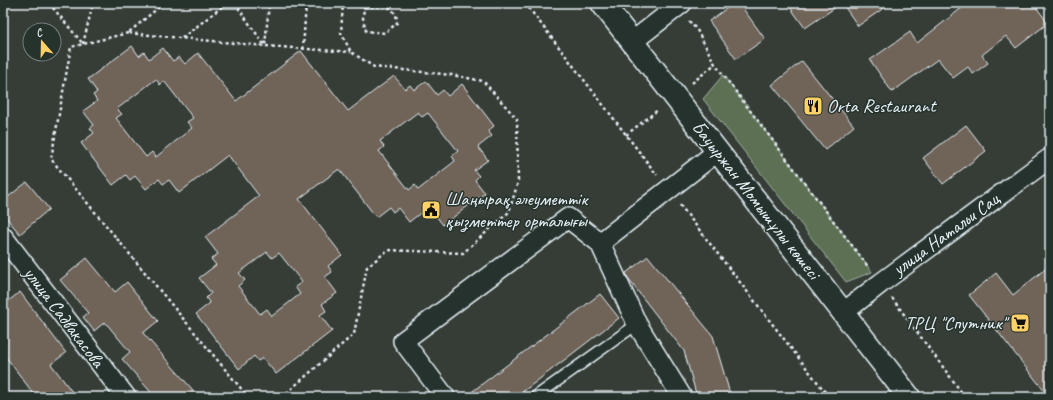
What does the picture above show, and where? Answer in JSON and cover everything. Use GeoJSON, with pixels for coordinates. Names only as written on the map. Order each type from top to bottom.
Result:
{"type":"FeatureCollection","features":[{"type":"Feature","properties":{"kind":"main road","name":"Бауыржан Момышұлы көшесі"},"geometry":{"type":"LineString","coordinates":[[602,3],[909,397]]}},
{"type":"Feature","properties":{"kind":"street"},"geometry":{"type":"LineString","coordinates":[[632,42],[679,5]]}},
{"type":"Feature","properties":{"kind":"street"},"geometry":{"type":"LineString","coordinates":[[600,243],[718,151]]}},
{"type":"Feature","properties":{"kind":"street","name":"улица Натальи Сац"},"geometry":{"type":"LineString","coordinates":[[844,312],[1050,158]]}},
{"type":"Feature","properties":{"kind":"street"},"geometry":{"type":"LineString","coordinates":[[445,397],[403,341],[568,218],[600,243],[638,324],[682,397]]}},
{"type":"Feature","properties":{"kind":"street","name":"улица Садвакасова"},"geometry":{"type":"LineString","coordinates":[[3,237],[126,397]]}},
{"type":"Feature","properties":{"kind":"lane"},"geometry":{"type":"LineString","coordinates":[[536,396],[638,324]]}},
{"type":"Feature","properties":{"kind":"path"},"geometry":{"type":"LineString","coordinates":[[50,3],[83,44]]}},
{"type":"Feature","properties":{"kind":"path"},"geometry":{"type":"LineString","coordinates":[[83,44],[93,3]]}},
{"type":"Feature","properties":{"kind":"path"},"geometry":{"type":"LineString","coordinates":[[128,33],[164,3]]}},
{"type":"Feature","properties":{"kind":"path"},"geometry":{"type":"LineString","coordinates":[[182,38],[223,6],[222,3]]}},
{"type":"Feature","properties":{"kind":"path"},"geometry":{"type":"LineString","coordinates":[[244,3],[239,9],[265,46]]}},
{"type":"Feature","properties":{"kind":"path"},"geometry":{"type":"LineString","coordinates":[[265,46],[269,3]]}},
{"type":"Feature","properties":{"kind":"path"},"geometry":{"type":"LineString","coordinates":[[303,49],[306,3]]}},
{"type":"Feature","properties":{"kind":"path"},"geometry":{"type":"LineString","coordinates":[[335,3],[364,7],[388,6],[396,14],[397,23],[385,33],[366,31],[363,18],[364,7]]}},
{"type":"Feature","properties":{"kind":"path"},"geometry":{"type":"LineString","coordinates":[[282,397],[354,334],[367,267],[388,250],[463,253],[509,212],[518,182],[516,119],[483,81],[452,75],[374,67],[351,52],[341,33],[343,4]]}},
{"type":"Feature","properties":{"kind":"path"},"geometry":{"type":"LineString","coordinates":[[679,5],[697,30],[715,64],[881,283],[965,397]]}},
{"type":"Feature","properties":{"kind":"path"},"geometry":{"type":"LineString","coordinates":[[248,397],[52,159],[70,47],[128,33],[265,46],[351,52]]}},
{"type":"Feature","properties":{"kind":"path"},"geometry":{"type":"LineString","coordinates":[[692,83],[715,64]]}},
{"type":"Feature","properties":{"kind":"path"},"geometry":{"type":"LineString","coordinates":[[626,134],[662,106]]}},
{"type":"Feature","properties":{"kind":"green space"},"geometry":{"type":"Polygon","coordinates":[[[723,75],[872,272],[846,282],[703,99],[723,75]]]}},
{"type":"Feature","properties":{"kind":"building"},"geometry":{"type":"Polygon","coordinates":[[[734,3],[739,3],[765,39],[736,59],[709,21],[734,3]]]}},
{"type":"Feature","properties":{"kind":"building"},"geometry":{"type":"Polygon","coordinates":[[[787,3],[842,3],[805,28],[787,3]]]}},
{"type":"Feature","properties":{"kind":"building"},"geometry":{"type":"Polygon","coordinates":[[[842,3],[891,3],[858,26],[842,3]]]}},
{"type":"Feature","properties":{"kind":"building"},"geometry":{"type":"Polygon","coordinates":[[[968,3],[1033,3],[1048,23],[1016,48],[1006,36],[982,55],[988,63],[973,74],[968,67],[953,78],[938,59],[892,92],[870,60],[910,32],[917,43],[968,3]]]}},
{"type":"Feature","properties":{"kind":"building","name":"Шаңырақ әлеуметтік қызметтер орталығы"},"geometry":{"type":"Polygon","coordinates":[[[132,46],[139,56],[144,52],[149,59],[163,48],[173,61],[179,57],[185,64],[198,53],[236,101],[301,51],[348,111],[394,76],[405,89],[410,85],[414,90],[426,81],[437,95],[443,90],[448,96],[462,84],[494,126],[488,131],[492,136],[478,147],[488,160],[474,170],[479,176],[475,180],[485,193],[443,225],[433,212],[427,216],[423,211],[409,222],[398,208],[393,212],[389,207],[376,217],[339,169],[299,199],[342,255],[328,266],[332,272],[325,277],[337,293],[322,304],[326,311],[320,315],[332,331],[276,374],[263,358],[258,361],[254,356],[239,369],[196,314],[210,303],[206,298],[211,293],[199,278],[216,265],[211,259],[218,254],[205,237],[259,196],[228,155],[179,193],[169,180],[163,184],[159,179],[146,189],[135,176],[130,180],[126,175],[113,185],[81,143],[94,133],[90,128],[94,125],[83,111],[97,101],[93,95],[97,92],[88,79],[132,46]],[[156,79],[117,109],[122,114],[116,118],[146,157],[152,152],[156,157],[192,128],[187,122],[193,118],[164,81],[160,85],[156,79]],[[418,112],[380,141],[384,147],[379,151],[409,190],[415,185],[418,190],[455,161],[452,156],[458,151],[428,113],[422,117],[418,112]],[[267,252],[239,273],[245,280],[238,286],[260,314],[267,309],[272,316],[300,294],[295,287],[302,282],[279,253],[272,258],[267,252]]]}},
{"type":"Feature","properties":{"kind":"building","name":"Orta Restaurant"},"geometry":{"type":"Polygon","coordinates":[[[802,61],[854,126],[825,150],[772,85],[802,61]]]}},
{"type":"Feature","properties":{"kind":"building"},"geometry":{"type":"Polygon","coordinates":[[[966,125],[986,151],[943,184],[923,158],[966,125]]]}},
{"type":"Feature","properties":{"kind":"building"},"geometry":{"type":"Polygon","coordinates":[[[27,182],[49,209],[20,234],[3,214],[3,201],[27,182]]]}},
{"type":"Feature","properties":{"kind":"building"},"geometry":{"type":"Polygon","coordinates":[[[648,256],[713,336],[731,397],[697,397],[684,351],[629,280],[626,273],[648,256]]]}},
{"type":"Feature","properties":{"kind":"building"},"geometry":{"type":"Polygon","coordinates":[[[87,258],[115,292],[127,282],[158,321],[143,333],[199,397],[155,397],[122,359],[130,352],[105,322],[94,331],[83,317],[88,313],[60,280],[87,258]]]}},
{"type":"Feature","properties":{"kind":"building","name":"ТРЦ \"Спутник\""},"geometry":{"type":"Polygon","coordinates":[[[1050,265],[1049,397],[969,295],[996,273],[1013,295],[1050,265]]]}},
{"type":"Feature","properties":{"kind":"building"},"geometry":{"type":"Polygon","coordinates":[[[20,292],[66,353],[51,364],[76,397],[36,397],[3,353],[3,305],[20,292]]]}},
{"type":"Feature","properties":{"kind":"building"},"geometry":{"type":"Polygon","coordinates":[[[600,294],[619,318],[516,397],[465,397],[600,294]]]}},
{"type":"Feature","properties":{"kind":"place","name":"Orta Restaurant"},"geometry":{"type":"Point","coordinates":[813,106]}},
{"type":"Feature","properties":{"kind":"place","name":"Шаңырақ әлеуметтік қызметтер орталығы"},"geometry":{"type":"Point","coordinates":[431,210]}},
{"type":"Feature","properties":{"kind":"place","name":"ТРЦ \"Спутник\""},"geometry":{"type":"Point","coordinates":[1020,323]}}]}
